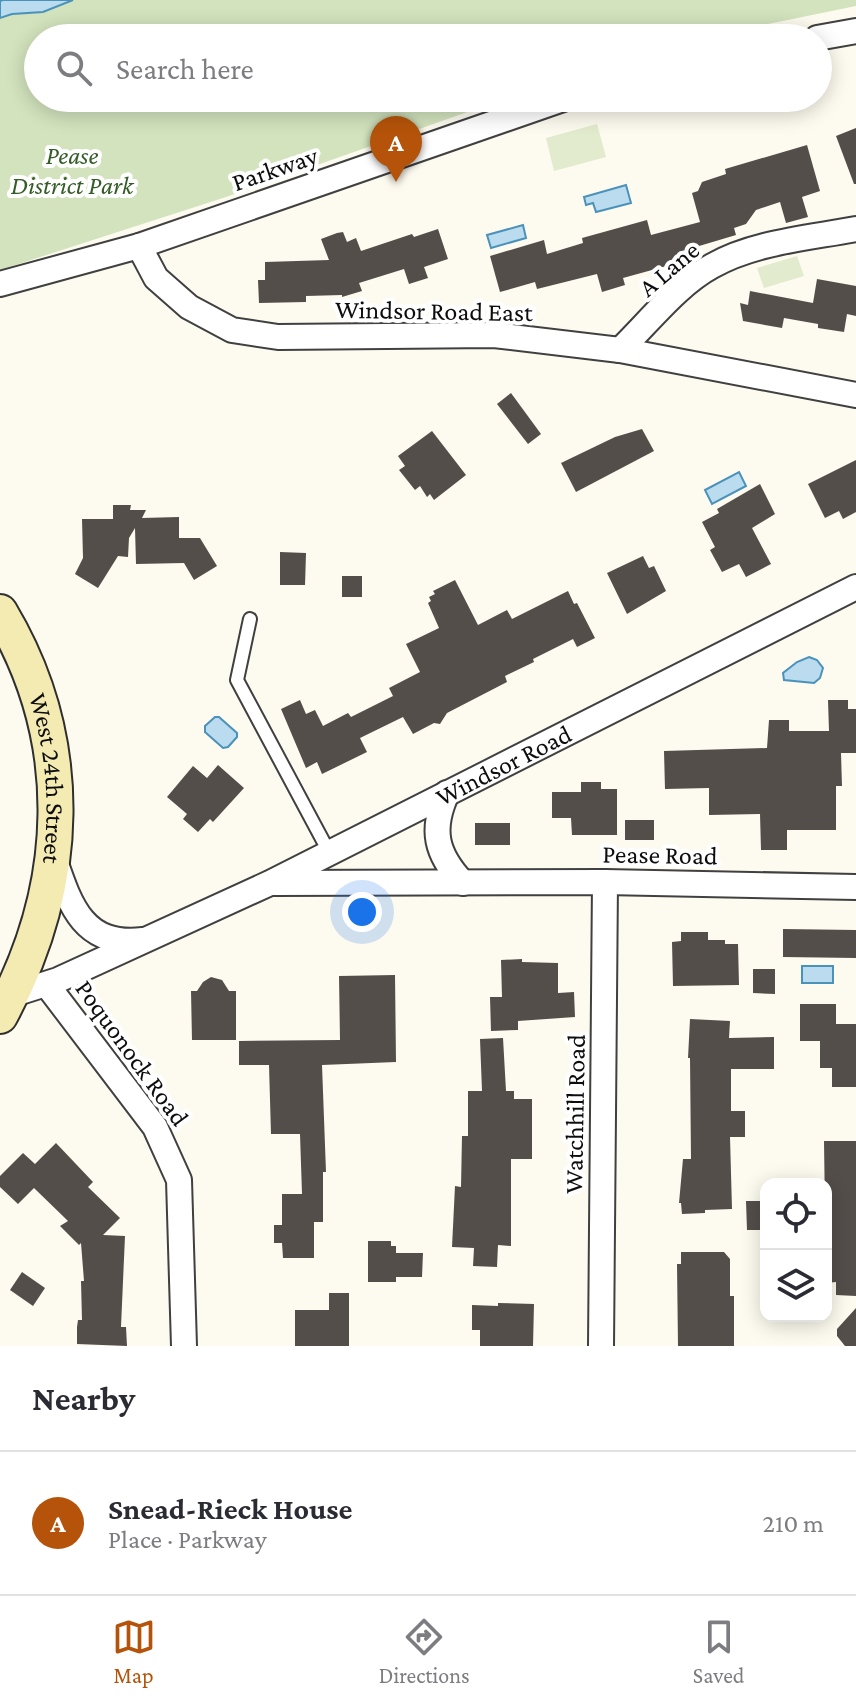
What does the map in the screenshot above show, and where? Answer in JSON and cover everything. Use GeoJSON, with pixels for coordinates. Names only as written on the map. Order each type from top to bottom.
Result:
{"type":"FeatureCollection","features":[{"type":"Feature","properties":{"kind":"main road","name":"West 24th Street"},"geometry":{"type":"LineString","coordinates":[[0,612],[25,657],[45,718],[53,755],[57,802],[54,858],[30,956],[6,1006]]}},
{"type":"Feature","properties":{"kind":"street"},"geometry":{"type":"LineString","coordinates":[[832,35],[856,31]]}},
{"type":"Feature","properties":{"kind":"street","name":"Parkway"},"geometry":{"type":"LineString","coordinates":[[0,284],[139,246],[526,112]]}},
{"type":"Feature","properties":{"kind":"street","name":"A Lane"},"geometry":{"type":"LineString","coordinates":[[620,350],[686,285],[711,266],[746,251],[856,229]]}},
{"type":"Feature","properties":{"kind":"street","name":"Windsor Road East"},"geometry":{"type":"LineString","coordinates":[[139,246],[156,278],[189,307],[232,330],[278,337],[494,335],[620,350],[856,395]]}},
{"type":"Feature","properties":{"kind":"street","name":"Windsor Road"},"geometry":{"type":"LineString","coordinates":[[6,1006],[270,883],[856,587]]}},
{"type":"Feature","properties":{"kind":"street"},"geometry":{"type":"LineString","coordinates":[[447,793],[439,810],[437,829],[440,849],[448,867],[463,883]]}},
{"type":"Feature","properties":{"kind":"street","name":"Windsor Road"},"geometry":{"type":"LineString","coordinates":[[54,858],[70,902],[93,931],[129,942],[149,939]]}},
{"type":"Feature","properties":{"kind":"street","name":"Pease Road"},"geometry":{"type":"LineString","coordinates":[[270,883],[605,882],[856,887]]}},
{"type":"Feature","properties":{"kind":"street","name":"Watchhill Road"},"geometry":{"type":"LineString","coordinates":[[601,1346],[605,882]]}},
{"type":"Feature","properties":{"kind":"street","name":"Poquonock Road"},"geometry":{"type":"LineString","coordinates":[[47,985],[155,1127],[179,1180],[184,1346]]}},
{"type":"Feature","properties":{"kind":"lane"},"geometry":{"type":"LineString","coordinates":[[250,619],[237,680],[329,852]]}},
{"type":"Feature","properties":{"kind":"green space","name":"Pease District Park"},"geometry":{"type":"Polygon","coordinates":[[[0,0],[856,0],[856,6],[768,24],[24,24],[24,112],[467,112],[226,197],[0,270],[0,0]]]}},
{"type":"Feature","properties":{"kind":"green space"},"geometry":{"type":"Polygon","coordinates":[[[597,124],[606,157],[554,171],[546,138],[597,124]]]}},
{"type":"Feature","properties":{"kind":"green space"},"geometry":{"type":"Polygon","coordinates":[[[797,256],[804,276],[764,288],[757,268],[797,256]]]}},
{"type":"Feature","properties":{"kind":"water"},"geometry":{"type":"Polygon","coordinates":[[[3,0],[73,0],[43,12],[0,18],[0,1],[3,0]]]}},
{"type":"Feature","properties":{"kind":"water"},"geometry":{"type":"Polygon","coordinates":[[[626,185],[631,203],[596,212],[593,203],[586,205],[584,197],[626,185]]]}},
{"type":"Feature","properties":{"kind":"water"},"geometry":{"type":"Polygon","coordinates":[[[523,225],[526,238],[491,248],[487,235],[523,225]]]}},
{"type":"Feature","properties":{"kind":"water"},"geometry":{"type":"Polygon","coordinates":[[[739,472],[746,486],[712,504],[705,490],[739,472]]]}},
{"type":"Feature","properties":{"kind":"water"},"geometry":{"type":"Polygon","coordinates":[[[809,657],[817,660],[823,668],[820,678],[814,683],[784,680],[783,673],[809,657]]]}},
{"type":"Feature","properties":{"kind":"water"},"geometry":{"type":"Polygon","coordinates":[[[215,717],[237,733],[228,747],[223,748],[205,732],[205,726],[215,717]]]}},
{"type":"Feature","properties":{"kind":"water"},"geometry":{"type":"Polygon","coordinates":[[[802,966],[833,966],[833,983],[802,983],[802,966]]]}},
{"type":"Feature","properties":{"kind":"building"},"geometry":{"type":"Polygon","coordinates":[[[856,128],[856,184],[854,184],[836,136],[856,128]]]}},
{"type":"Feature","properties":{"kind":"building"},"geometry":{"type":"Polygon","coordinates":[[[807,145],[820,191],[802,197],[808,217],[786,223],[780,202],[756,210],[746,224],[734,228],[736,235],[679,252],[681,262],[623,278],[625,285],[602,292],[597,274],[537,289],[535,282],[500,292],[490,256],[544,240],[547,254],[583,243],[582,238],[647,220],[651,235],[700,222],[692,193],[698,191],[702,182],[726,174],[725,169],[807,145]]]}},
{"type":"Feature","properties":{"kind":"building"},"geometry":{"type":"Polygon","coordinates":[[[438,229],[448,259],[424,267],[428,278],[409,284],[404,269],[359,283],[362,291],[342,297],[306,296],[306,302],[259,303],[258,280],[265,280],[265,262],[329,260],[321,239],[337,233],[343,232],[347,242],[356,238],[361,251],[438,229]]]}},
{"type":"Feature","properties":{"kind":"building"},"geometry":{"type":"Polygon","coordinates":[[[817,279],[856,286],[856,316],[847,314],[844,332],[784,318],[782,328],[743,321],[740,303],[748,305],[750,291],[813,303],[817,279]]]}},
{"type":"Feature","properties":{"kind":"building"},"geometry":{"type":"Polygon","coordinates":[[[511,393],[541,434],[528,444],[497,404],[511,393]]]}},
{"type":"Feature","properties":{"kind":"building"},"geometry":{"type":"Polygon","coordinates":[[[642,429],[654,451],[576,492],[561,463],[615,437],[642,429]]]}},
{"type":"Feature","properties":{"kind":"building"},"geometry":{"type":"Polygon","coordinates":[[[432,431],[466,475],[434,500],[430,494],[427,497],[420,486],[415,490],[399,470],[405,466],[398,456],[432,431]]]}},
{"type":"Feature","properties":{"kind":"building"},"geometry":{"type":"Polygon","coordinates":[[[856,460],[856,512],[843,519],[839,511],[825,518],[808,484],[856,460]]]}},
{"type":"Feature","properties":{"kind":"building"},"geometry":{"type":"Polygon","coordinates":[[[760,484],[775,514],[752,528],[771,564],[746,577],[739,564],[722,572],[710,550],[715,547],[702,522],[719,513],[717,509],[760,484]]]}},
{"type":"Feature","properties":{"kind":"building"},"geometry":{"type":"Polygon","coordinates":[[[113,505],[131,505],[130,510],[146,510],[142,518],[179,517],[179,538],[200,538],[217,566],[194,580],[184,563],[136,564],[135,528],[129,538],[128,557],[118,556],[98,588],[75,574],[83,558],[82,519],[113,519],[113,505]]]}},
{"type":"Feature","properties":{"kind":"building"},"geometry":{"type":"Polygon","coordinates":[[[280,552],[306,553],[305,585],[280,585],[280,552]]]}},
{"type":"Feature","properties":{"kind":"building"},"geometry":{"type":"Polygon","coordinates":[[[643,556],[649,568],[654,566],[666,591],[627,614],[607,573],[643,556]]]}},
{"type":"Feature","properties":{"kind":"building"},"geometry":{"type":"Polygon","coordinates":[[[342,576],[362,576],[362,597],[342,597],[342,576]]]}},
{"type":"Feature","properties":{"kind":"building"},"geometry":{"type":"Polygon","coordinates":[[[455,580],[478,625],[507,610],[512,619],[568,591],[595,638],[577,647],[573,639],[533,659],[534,662],[505,676],[507,682],[447,713],[440,724],[434,723],[413,734],[403,717],[360,738],[367,752],[322,774],[317,762],[306,768],[281,709],[300,700],[306,714],[315,710],[323,726],[348,713],[351,717],[393,696],[389,688],[420,672],[406,644],[439,628],[428,603],[431,601],[429,597],[435,594],[433,591],[455,580]]]}},
{"type":"Feature","properties":{"kind":"building"},"geometry":{"type":"Polygon","coordinates":[[[828,700],[848,700],[848,709],[856,709],[856,753],[841,753],[842,786],[836,786],[836,830],[787,830],[787,850],[761,850],[760,814],[709,815],[709,788],[665,789],[664,751],[767,748],[769,720],[789,720],[789,731],[829,731],[828,700]]]}},
{"type":"Feature","properties":{"kind":"building"},"geometry":{"type":"Polygon","coordinates":[[[218,765],[244,788],[213,822],[210,819],[198,832],[183,819],[187,814],[167,797],[193,766],[207,778],[218,765]]]}},
{"type":"Feature","properties":{"kind":"building"},"geometry":{"type":"Polygon","coordinates":[[[581,782],[601,782],[601,789],[617,789],[617,835],[572,835],[571,818],[552,818],[552,792],[581,792],[581,782]]]}},
{"type":"Feature","properties":{"kind":"building"},"geometry":{"type":"Polygon","coordinates":[[[625,820],[654,820],[654,840],[625,840],[625,820]]]}},
{"type":"Feature","properties":{"kind":"building"},"geometry":{"type":"Polygon","coordinates":[[[475,823],[510,823],[510,845],[475,845],[475,823]]]}},
{"type":"Feature","properties":{"kind":"building"},"geometry":{"type":"Polygon","coordinates":[[[783,929],[856,930],[856,958],[783,957],[783,929]]]}},
{"type":"Feature","properties":{"kind":"building"},"geometry":{"type":"Polygon","coordinates":[[[681,932],[708,932],[708,940],[738,944],[739,985],[673,986],[672,942],[681,941],[681,932]]]}},
{"type":"Feature","properties":{"kind":"building"},"geometry":{"type":"Polygon","coordinates":[[[522,959],[522,962],[558,963],[558,993],[574,992],[575,1017],[518,1021],[518,1030],[491,1031],[490,997],[502,997],[501,960],[522,959]]]}},
{"type":"Feature","properties":{"kind":"building"},"geometry":{"type":"Polygon","coordinates":[[[753,969],[775,969],[775,994],[753,993],[753,969]]]}},
{"type":"Feature","properties":{"kind":"building"},"geometry":{"type":"Polygon","coordinates":[[[395,975],[396,1062],[322,1065],[326,1172],[323,1172],[323,1222],[314,1222],[314,1258],[283,1258],[282,1243],[274,1243],[274,1225],[282,1225],[282,1194],[302,1194],[300,1134],[271,1134],[269,1065],[239,1065],[239,1041],[340,1040],[339,976],[395,975]]]}},
{"type":"Feature","properties":{"kind":"building"},"geometry":{"type":"Polygon","coordinates":[[[211,977],[222,980],[229,991],[236,991],[236,1040],[192,1040],[191,991],[197,991],[211,977]]]}},
{"type":"Feature","properties":{"kind":"building"},"geometry":{"type":"Polygon","coordinates":[[[800,1004],[836,1004],[836,1024],[856,1024],[856,1087],[832,1087],[832,1068],[820,1068],[820,1041],[800,1041],[800,1004]]]}},
{"type":"Feature","properties":{"kind":"building"},"geometry":{"type":"Polygon","coordinates":[[[690,1019],[730,1021],[729,1038],[774,1037],[774,1069],[731,1069],[731,1111],[745,1111],[745,1137],[730,1137],[732,1209],[682,1214],[679,1203],[683,1159],[691,1159],[690,1019]]]}},
{"type":"Feature","properties":{"kind":"building"},"geometry":{"type":"Polygon","coordinates":[[[503,1038],[506,1091],[514,1091],[514,1099],[532,1099],[532,1159],[511,1159],[511,1246],[498,1245],[497,1267],[473,1266],[474,1248],[452,1247],[455,1186],[461,1187],[462,1136],[468,1136],[468,1091],[482,1091],[480,1039],[503,1038]]]}},
{"type":"Feature","properties":{"kind":"building"},"geometry":{"type":"Polygon","coordinates":[[[824,1141],[856,1141],[856,1296],[836,1295],[836,1282],[832,1282],[832,1178],[825,1178],[824,1141]]]}},
{"type":"Feature","properties":{"kind":"building"},"geometry":{"type":"Polygon","coordinates":[[[56,1143],[93,1182],[88,1187],[120,1218],[103,1235],[125,1236],[121,1327],[126,1327],[127,1346],[77,1344],[78,1320],[82,1320],[81,1281],[84,1281],[81,1243],[79,1245],[60,1226],[68,1221],[34,1188],[18,1204],[0,1187],[0,1176],[23,1153],[35,1164],[56,1143]]]}},
{"type":"Feature","properties":{"kind":"building"},"geometry":{"type":"Polygon","coordinates":[[[746,1201],[760,1201],[760,1230],[747,1230],[746,1201]]]}},
{"type":"Feature","properties":{"kind":"building"},"geometry":{"type":"Polygon","coordinates":[[[368,1241],[391,1241],[391,1246],[396,1246],[396,1253],[423,1253],[422,1277],[396,1277],[396,1282],[368,1282],[368,1241]]]}},
{"type":"Feature","properties":{"kind":"building"},"geometry":{"type":"Polygon","coordinates":[[[681,1252],[724,1252],[730,1259],[734,1346],[678,1346],[677,1264],[681,1264],[681,1252]]]}},
{"type":"Feature","properties":{"kind":"building"},"geometry":{"type":"Polygon","coordinates":[[[22,1272],[45,1288],[33,1306],[10,1290],[22,1272]]]}},
{"type":"Feature","properties":{"kind":"building"},"geometry":{"type":"Polygon","coordinates":[[[329,1293],[349,1293],[349,1346],[295,1346],[295,1310],[329,1310],[329,1293]]]}},
{"type":"Feature","properties":{"kind":"building"},"geometry":{"type":"Polygon","coordinates":[[[498,1303],[534,1304],[533,1346],[480,1346],[480,1330],[472,1330],[472,1305],[498,1306],[498,1303]]]}},
{"type":"Feature","properties":{"kind":"building"},"geometry":{"type":"Polygon","coordinates":[[[856,1308],[856,1346],[845,1346],[837,1336],[837,1329],[856,1308]]]}},
{"type":"Feature","properties":{"kind":"place","name":"Snead-Rieck House"},"geometry":{"type":"Point","coordinates":[396,182]}}]}
